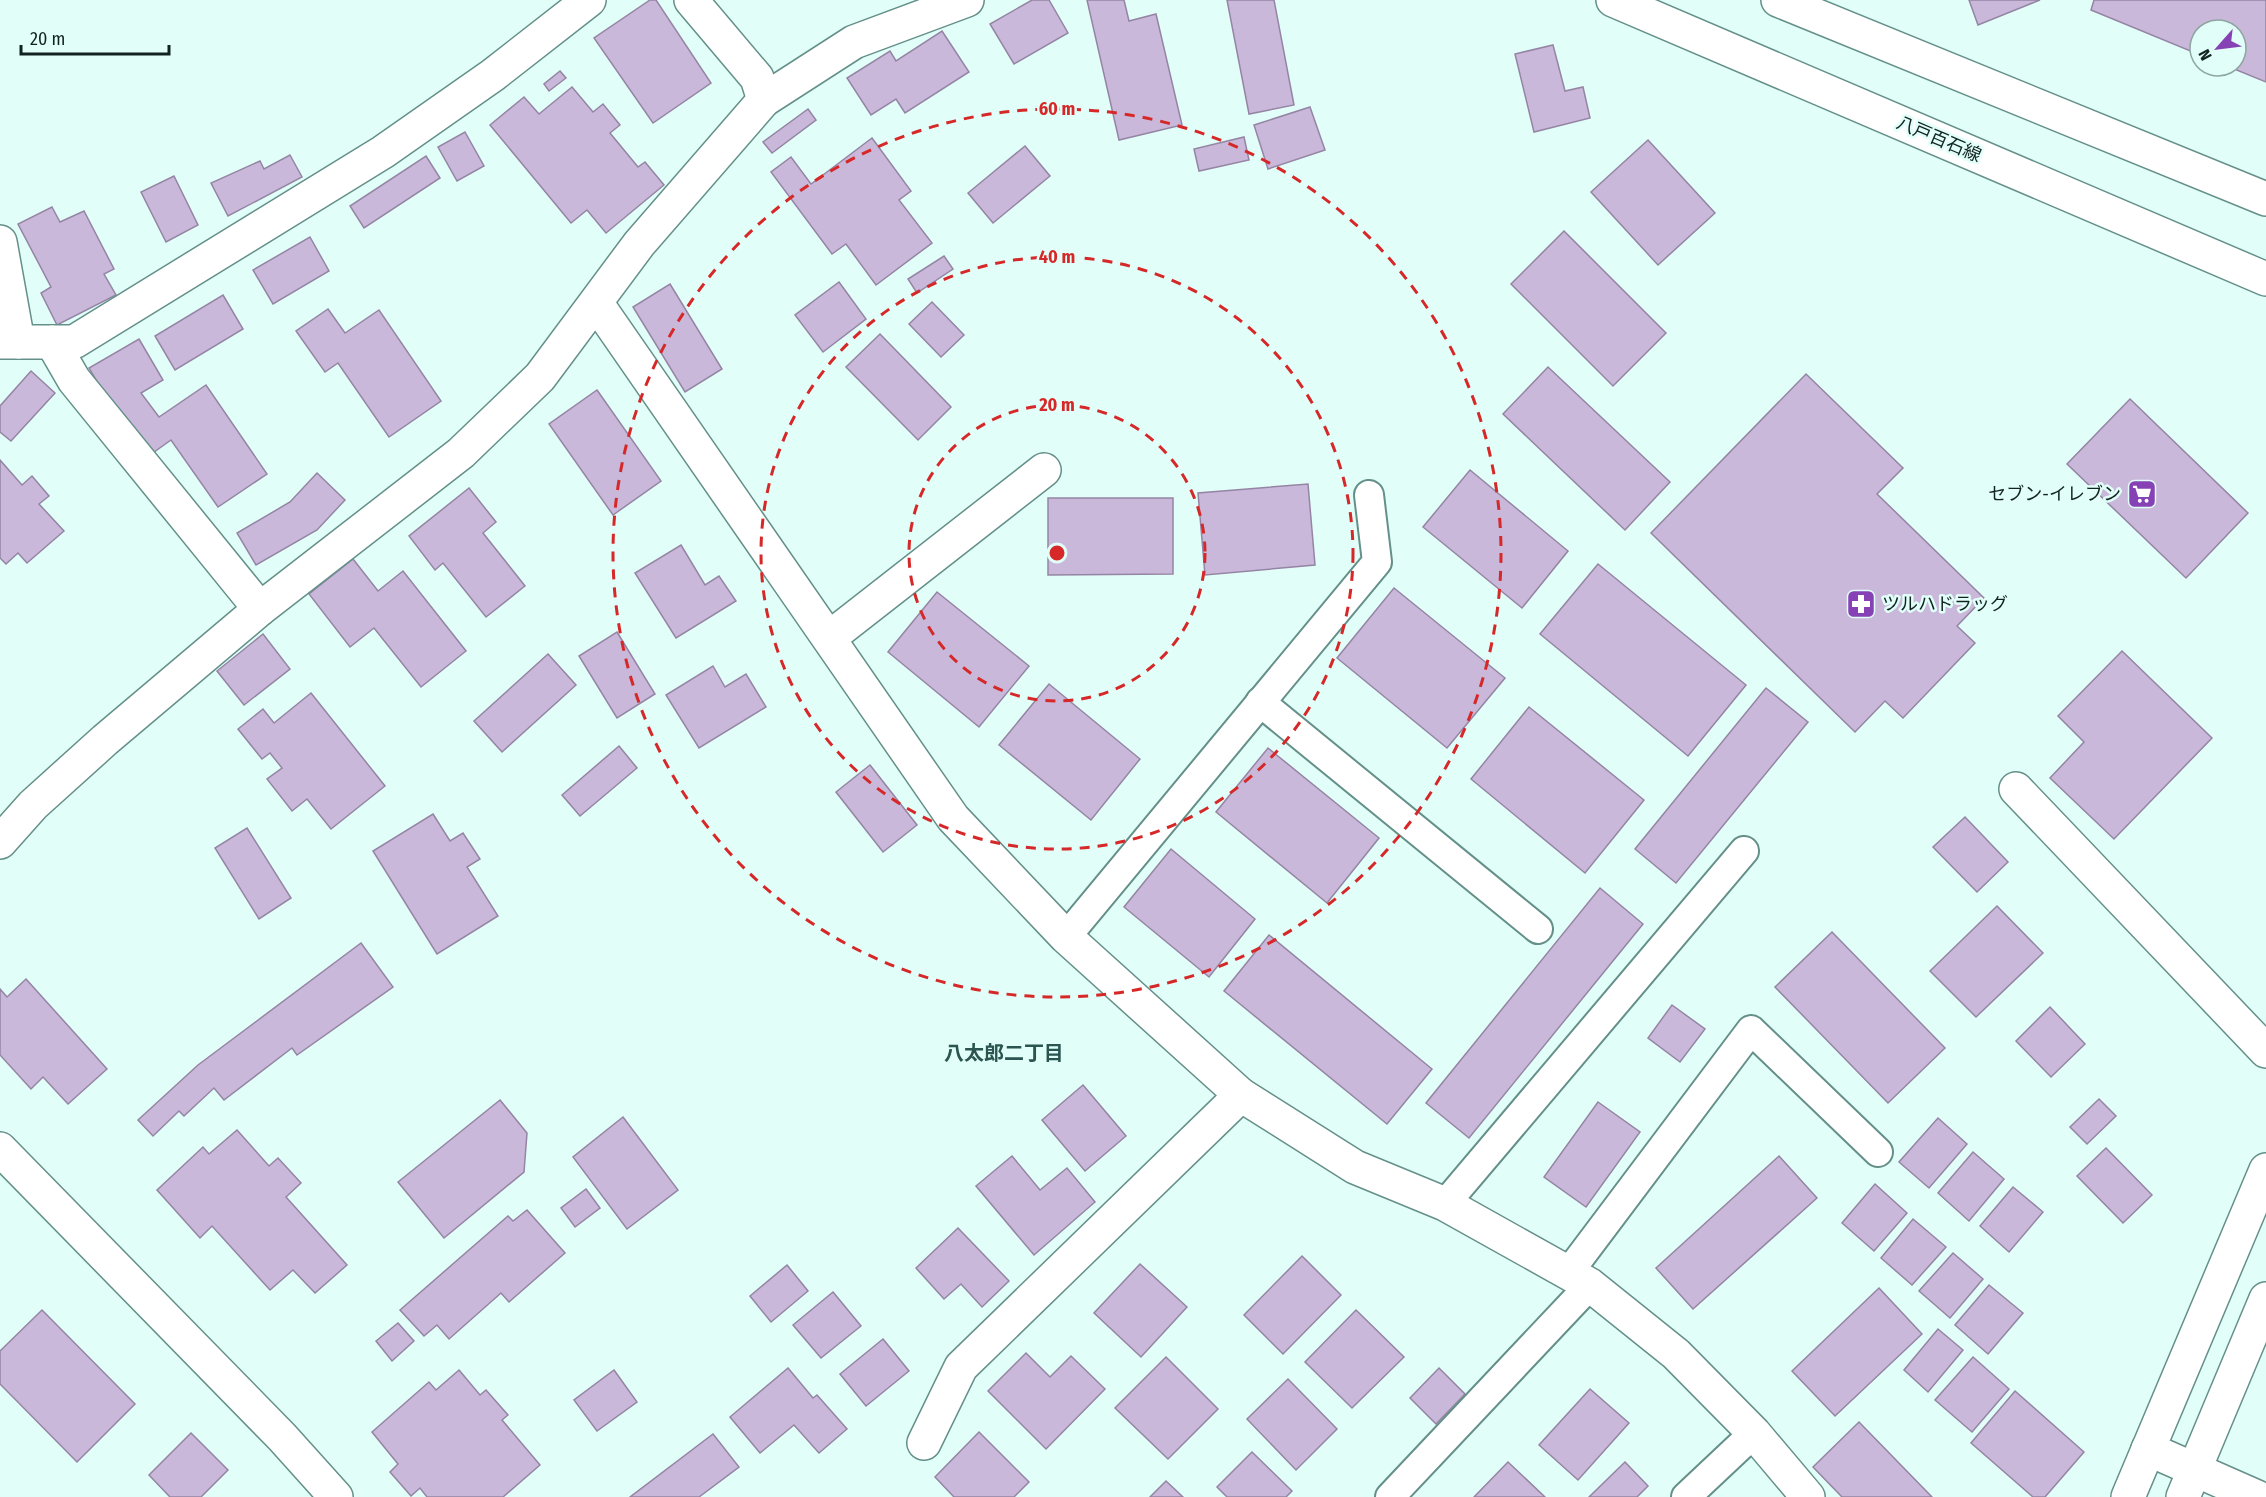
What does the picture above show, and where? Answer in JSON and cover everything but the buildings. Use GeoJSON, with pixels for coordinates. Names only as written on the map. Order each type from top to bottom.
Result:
{"type":"FeatureCollection","features":[{"type":"Feature","properties":{"kind":"street"},"geometry":{"type":"LineString","coordinates":[[0,242],[9,342],[74,342],[383,152],[493,75],[589,0]]}},
{"type":"Feature","properties":{"kind":"street"},"geometry":{"type":"LineString","coordinates":[[691,0],[757,78],[764,100]]}},
{"type":"Feature","properties":{"kind":"street"},"geometry":{"type":"LineString","coordinates":[[0,842],[40,798],[260,609],[461,453],[540,377],[597,304],[639,244],[764,100],[854,42],[967,0]]}},
{"type":"Feature","properties":{"kind":"street","name":"八戸百石線"},"geometry":{"type":"LineString","coordinates":[[1613,0],[2266,279]]}},
{"type":"Feature","properties":{"kind":"street"},"geometry":{"type":"LineString","coordinates":[[1778,0],[2266,199]]}},
{"type":"Feature","properties":{"kind":"street"},"geometry":{"type":"LineString","coordinates":[[597,304],[953,818],[1066,937],[1241,1095],[1356,1167],[1445,1204],[1580,1279],[1676,1354],[1754,1433],[1808,1497]]}},
{"type":"Feature","properties":{"kind":"street"},"geometry":{"type":"LineString","coordinates":[[52,342],[74,380],[260,609]]}},
{"type":"Feature","properties":{"kind":"street"},"geometry":{"type":"LineString","coordinates":[[829,638],[1044,470]]}},
{"type":"Feature","properties":{"kind":"street"},"geometry":{"type":"LineString","coordinates":[[2016,789],[2266,1051]]}},
{"type":"Feature","properties":{"kind":"street"},"geometry":{"type":"LineString","coordinates":[[924,1443],[961,1367],[1241,1095]]}},
{"type":"Feature","properties":{"kind":"street"},"geometry":{"type":"LineString","coordinates":[[0,1149],[282,1437],[336,1497]]}},
{"type":"Feature","properties":{"kind":"street"},"geometry":{"type":"LineString","coordinates":[[2128,1497],[2266,1170]]}},
{"type":"Feature","properties":{"kind":"street"},"geometry":{"type":"LineString","coordinates":[[2189,1483],[2266,1299]]}},
{"type":"Feature","properties":{"kind":"street"},"geometry":{"type":"LineString","coordinates":[[2148,1449],[2189,1483],[2257,1497]]}},
{"type":"Feature","properties":{"kind":"lane"},"geometry":{"type":"LineString","coordinates":[[1066,937],[1377,562],[1369,495]]}},
{"type":"Feature","properties":{"kind":"lane"},"geometry":{"type":"LineString","coordinates":[[1260,702],[1538,929]]}},
{"type":"Feature","properties":{"kind":"lane"},"geometry":{"type":"LineString","coordinates":[[1445,1204],[1744,851]]}},
{"type":"Feature","properties":{"kind":"lane"},"geometry":{"type":"LineString","coordinates":[[1390,1497],[1580,1279],[1751,1030],[1878,1152]]}},
{"type":"Feature","properties":{"kind":"lane"},"geometry":{"type":"LineString","coordinates":[[1686,1497],[1754,1433]]}},
{"type":"Feature","properties":{"kind":"place","name":"セブン-イレブン"},"geometry":{"type":"Point","coordinates":[2142,494]}},
{"type":"Feature","properties":{"kind":"place","name":"ツルハドラッグ"},"geometry":{"type":"Point","coordinates":[1861,604]}},
{"type":"Feature","properties":{"kind":"district","name":"八太郎二丁目"},"geometry":{"type":"Point","coordinates":[1004,1053]}}]}
